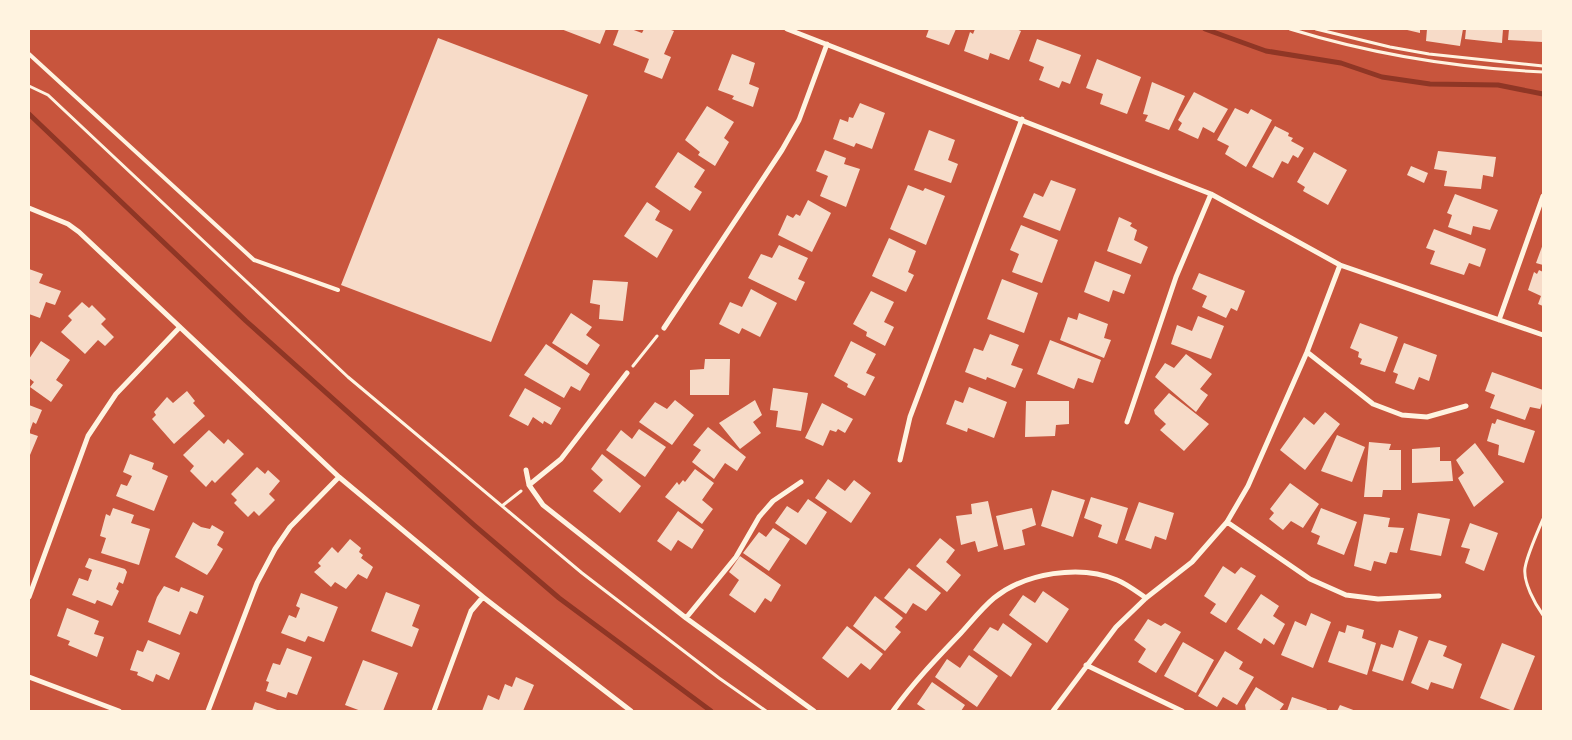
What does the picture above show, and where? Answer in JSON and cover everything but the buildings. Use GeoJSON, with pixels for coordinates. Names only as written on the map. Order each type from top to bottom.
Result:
{"type":"FeatureCollection","features":[{"type":"Feature","properties":{"kind":"street"},"geometry":{"type":"LineString","coordinates":[[787,29],[1211,194],[1340,266],[1543,335]]}},
{"type":"Feature","properties":{"kind":"street"},"geometry":{"type":"LineString","coordinates":[[664,328],[782,150],[799,120],[827,44]]}},
{"type":"Feature","properties":{"kind":"street"},"geometry":{"type":"LineString","coordinates":[[900,460],[910,417],[1022,119]]}},
{"type":"Feature","properties":{"kind":"street"},"geometry":{"type":"LineString","coordinates":[[1127,422],[1176,276],[1211,194]]}},
{"type":"Feature","properties":{"kind":"street"},"geometry":{"type":"LineString","coordinates":[[1499,320],[1543,196]]}},
{"type":"Feature","properties":{"kind":"street"},"geometry":{"type":"LineString","coordinates":[[29,208],[68,224],[79,232],[339,477],[483,597],[631,711]]}},
{"type":"Feature","properties":{"kind":"street"},"geometry":{"type":"LineString","coordinates":[[1053,711],[1116,627],[1146,598],[1192,562],[1227,522],[1248,486],[1307,352],[1340,266]]}},
{"type":"Feature","properties":{"kind":"street"},"geometry":{"type":"LineString","coordinates":[[29,597],[88,436],[116,394],[180,327]]}},
{"type":"Feature","properties":{"kind":"street"},"geometry":{"type":"LineString","coordinates":[[1307,352],[1373,404],[1402,416],[1427,417],[1466,406]]}},
{"type":"Feature","properties":{"kind":"street"},"geometry":{"type":"LineString","coordinates":[[529,485],[562,459],[627,373]]}},
{"type":"Feature","properties":{"kind":"street"},"geometry":{"type":"LineString","coordinates":[[526,470],[529,485],[543,505],[686,618],[814,711]]}},
{"type":"Feature","properties":{"kind":"street"},"geometry":{"type":"LineString","coordinates":[[208,711],[257,583],[275,549],[290,527],[339,477]]}},
{"type":"Feature","properties":{"kind":"street"},"geometry":{"type":"LineString","coordinates":[[686,618],[736,557],[759,517],[773,500],[801,482]]}},
{"type":"Feature","properties":{"kind":"street"},"geometry":{"type":"LineString","coordinates":[[1227,522],[1310,579],[1346,595],[1378,599],[1439,596]]}},
{"type":"Feature","properties":{"kind":"street"},"geometry":{"type":"LineString","coordinates":[[892,711],[914,682],[994,598],[1019,582],[1044,575],[1070,572],[1097,574],[1117,580],[1146,598]]}},
{"type":"Feature","properties":{"kind":"street"},"geometry":{"type":"LineString","coordinates":[[434,711],[471,612],[483,597]]}},
{"type":"Feature","properties":{"kind":"street"},"geometry":{"type":"LineString","coordinates":[[1086,665],[1182,711]]}},
{"type":"Feature","properties":{"kind":"street"},"geometry":{"type":"LineString","coordinates":[[29,676],[119,711]]}},
{"type":"Feature","properties":{"kind":"lane"},"geometry":{"type":"LineString","coordinates":[[29,54],[254,260],[338,290]]}},
{"type":"Feature","properties":{"kind":"path"},"geometry":{"type":"LineString","coordinates":[[1290,29],[1372,50],[1427,60],[1543,72]]}},
{"type":"Feature","properties":{"kind":"path"},"geometry":{"type":"LineString","coordinates":[[1316,29],[1390,47],[1429,54],[1543,66]]}},
{"type":"Feature","properties":{"kind":"path"},"geometry":{"type":"LineString","coordinates":[[29,86],[48,95],[348,377],[582,573],[719,678],[766,711]]}},
{"type":"Feature","properties":{"kind":"path"},"geometry":{"type":"LineString","coordinates":[[627,373],[664,328]]}},
{"type":"Feature","properties":{"kind":"path"},"geometry":{"type":"LineString","coordinates":[[502,506],[529,485]]}},
{"type":"Feature","properties":{"kind":"path"},"geometry":{"type":"LineString","coordinates":[[1543,519],[1525,568],[1527,583],[1536,605],[1543,615]]}},
{"type":"Feature","properties":{"kind":"waterway"},"geometry":{"type":"LineString","coordinates":[[1205,29],[1266,51],[1341,63],[1382,77],[1430,84],[1498,85],[1543,94]]}},
{"type":"Feature","properties":{"kind":"waterway"},"geometry":{"type":"LineString","coordinates":[[29,114],[246,321],[474,525],[559,598],[711,711]]}}]}
